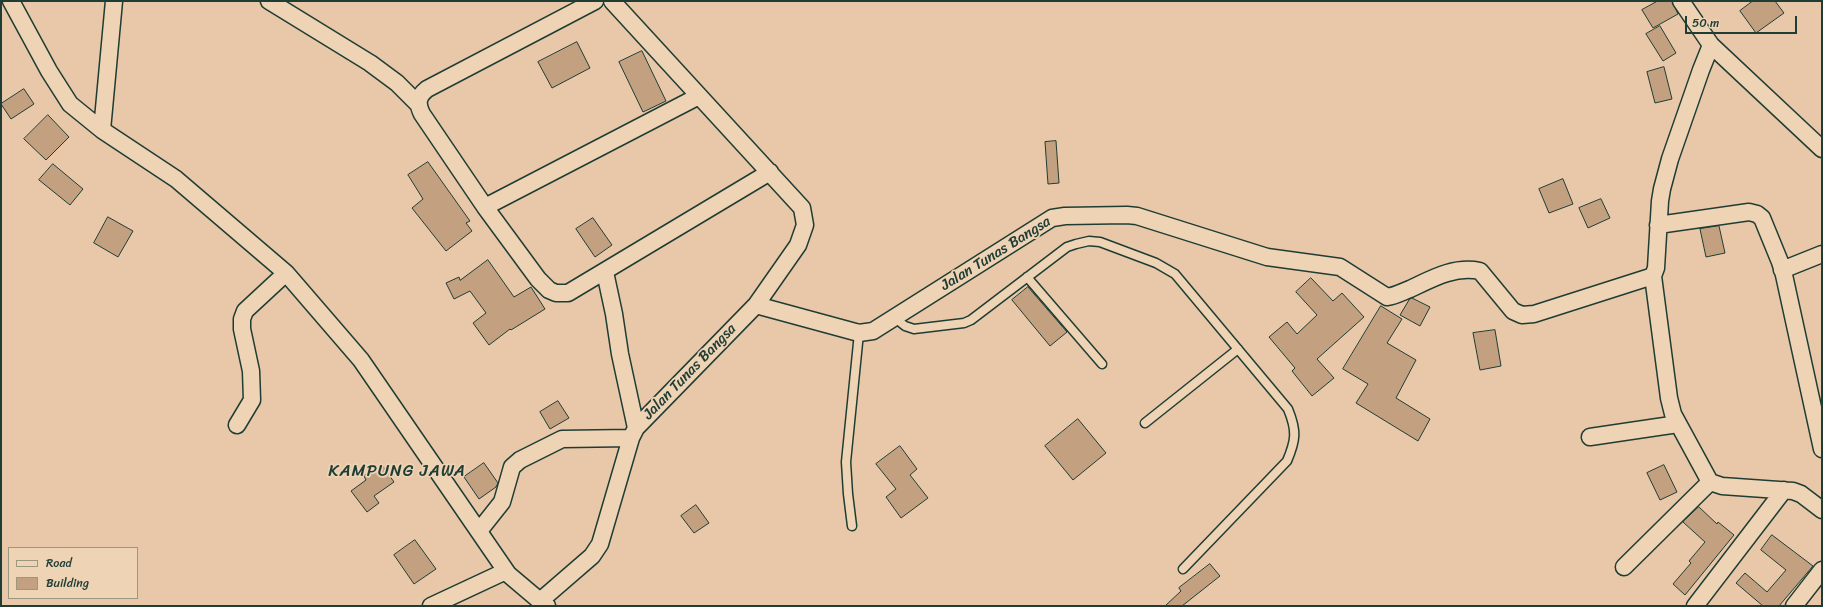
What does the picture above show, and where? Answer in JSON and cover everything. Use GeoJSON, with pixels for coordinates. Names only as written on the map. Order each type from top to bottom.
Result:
{"type":"FeatureCollection","features":[{"type":"Feature","properties":{"kind":"street"},"geometry":{"type":"LineString","coordinates":[[11,1],[49,71],[70,104],[102,130],[176,179],[286,273],[361,360],[506,571],[543,604]]}},
{"type":"Feature","properties":{"kind":"street"},"geometry":{"type":"LineString","coordinates":[[102,130],[114,1]]}},
{"type":"Feature","properties":{"kind":"street"},"geometry":{"type":"LineString","coordinates":[[269,1],[370,63],[397,83],[418,104],[422,114],[485,207],[538,279],[549,290],[556,293],[568,292],[605,272],[770,172]]}},
{"type":"Feature","properties":{"kind":"street"},"geometry":{"type":"LineString","coordinates":[[418,104],[419,97],[427,89],[594,1]]}},
{"type":"Feature","properties":{"kind":"street","name":"Jalan Tunas Bangsa"},"geometry":{"type":"LineString","coordinates":[[543,604],[592,556],[600,544],[633,433],[756,305],[798,245],[805,225],[802,208],[612,1]]}},
{"type":"Feature","properties":{"kind":"street"},"geometry":{"type":"LineString","coordinates":[[1681,1],[1711,45],[1822,149]]}},
{"type":"Feature","properties":{"kind":"street"},"geometry":{"type":"LineString","coordinates":[[1711,45],[1670,159],[1662,189],[1658,225],[1656,268],[1653,276],[1669,398],[1673,414],[1710,482],[1722,486],[1784,490],[1801,494],[1822,510]]}},
{"type":"Feature","properties":{"kind":"street"},"geometry":{"type":"LineString","coordinates":[[485,207],[698,96]]}},
{"type":"Feature","properties":{"kind":"street"},"geometry":{"type":"LineString","coordinates":[[1658,225],[1741,213],[1756,214],[1762,218],[1782,270],[1822,449]]}},
{"type":"Feature","properties":{"kind":"street","name":"Jalan Tunas Bangsa"},"geometry":{"type":"LineString","coordinates":[[859,333],[872,331],[895,318],[1045,221],[1052,218],[1065,216],[1137,216],[1267,257],[1340,266],[1387,297],[1449,272],[1465,270],[1480,272],[1513,311],[1522,315],[1534,314],[1653,276]]}},
{"type":"Feature","properties":{"kind":"street"},"geometry":{"type":"LineString","coordinates":[[1782,270],[1822,254]]}},
{"type":"Feature","properties":{"kind":"street"},"geometry":{"type":"LineString","coordinates":[[479,531],[502,502],[512,467],[520,460],[562,439],[633,433],[614,314],[605,272]]}},
{"type":"Feature","properties":{"kind":"street"},"geometry":{"type":"LineString","coordinates":[[237,425],[252,400],[251,372],[242,329],[243,315],[245,311],[286,273]]}},
{"type":"Feature","properties":{"kind":"street"},"geometry":{"type":"LineString","coordinates":[[756,305],[859,333]]}},
{"type":"Feature","properties":{"kind":"street"},"geometry":{"type":"LineString","coordinates":[[1590,437],[1678,424]]}},
{"type":"Feature","properties":{"kind":"street"},"geometry":{"type":"LineString","coordinates":[[1624,567],[1710,482]]}},
{"type":"Feature","properties":{"kind":"street"},"geometry":{"type":"LineString","coordinates":[[1695,606],[1784,490]]}},
{"type":"Feature","properties":{"kind":"street"},"geometry":{"type":"LineString","coordinates":[[1794,606],[1822,570]]}},
{"type":"Feature","properties":{"kind":"street"},"geometry":{"type":"LineString","coordinates":[[430,606],[506,571]]}},
{"type":"Feature","properties":{"kind":"lane"},"geometry":{"type":"LineString","coordinates":[[895,318],[905,326],[914,329],[964,323],[971,320],[1067,247],[1089,241],[1100,242],[1156,262],[1175,274],[1288,409],[1295,425],[1294,445],[1287,461],[1183,569]]}},
{"type":"Feature","properties":{"kind":"lane"},"geometry":{"type":"LineString","coordinates":[[1027,277],[1102,364]]}},
{"type":"Feature","properties":{"kind":"lane"},"geometry":{"type":"LineString","coordinates":[[852,526],[846,462],[859,333]]}},
{"type":"Feature","properties":{"kind":"lane"},"geometry":{"type":"LineString","coordinates":[[1145,423],[1238,349]]}},
{"type":"Feature","properties":{"kind":"building"},"geometry":{"type":"Polygon","coordinates":[[[1658,1],[1672,1],[1678,14],[1653,28],[1642,10],[1658,1]]]}},
{"type":"Feature","properties":{"kind":"building"},"geometry":{"type":"Polygon","coordinates":[[[1753,1],[1775,1],[1784,13],[1756,33],[1740,11],[1753,1]]]}},
{"type":"Feature","properties":{"kind":"building"},"geometry":{"type":"Polygon","coordinates":[[[1660,26],[1676,53],[1663,61],[1646,34],[1660,26]]]}},
{"type":"Feature","properties":{"kind":"building"},"geometry":{"type":"Polygon","coordinates":[[[577,42],[590,68],[552,88],[538,62],[577,42]]]}},
{"type":"Feature","properties":{"kind":"building"},"geometry":{"type":"Polygon","coordinates":[[[642,51],[666,101],[643,112],[619,62],[642,51]]]}},
{"type":"Feature","properties":{"kind":"building"},"geometry":{"type":"Polygon","coordinates":[[[1664,67],[1672,99],[1655,103],[1647,72],[1664,67]]]}},
{"type":"Feature","properties":{"kind":"building"},"geometry":{"type":"Polygon","coordinates":[[[24,89],[34,104],[11,119],[1,104],[24,89]]]}},
{"type":"Feature","properties":{"kind":"building"},"geometry":{"type":"Polygon","coordinates":[[[48,115],[69,137],[46,160],[24,139],[48,115]]]}},
{"type":"Feature","properties":{"kind":"building"},"geometry":{"type":"Polygon","coordinates":[[[1056,141],[1059,183],[1048,184],[1045,142],[1056,141]]]}},
{"type":"Feature","properties":{"kind":"building"},"geometry":{"type":"Polygon","coordinates":[[[428,162],[470,221],[466,223],[472,231],[446,251],[412,208],[423,199],[408,175],[428,162]]]}},
{"type":"Feature","properties":{"kind":"building"},"geometry":{"type":"Polygon","coordinates":[[[53,164],[83,189],[70,205],[39,180],[53,164]]]}},
{"type":"Feature","properties":{"kind":"building"},"geometry":{"type":"Polygon","coordinates":[[[1563,179],[1573,204],[1549,213],[1539,189],[1563,179]]]}},
{"type":"Feature","properties":{"kind":"building"},"geometry":{"type":"Polygon","coordinates":[[[1601,199],[1610,218],[1588,228],[1579,208],[1601,199]]]}},
{"type":"Feature","properties":{"kind":"building"},"geometry":{"type":"Polygon","coordinates":[[[108,217],[133,231],[118,257],[94,243],[108,217]]]}},
{"type":"Feature","properties":{"kind":"building"},"geometry":{"type":"Polygon","coordinates":[[[593,218],[612,245],[595,257],[576,229],[593,218]]]}},
{"type":"Feature","properties":{"kind":"building"},"geometry":{"type":"Polygon","coordinates":[[[1719,226],[1725,253],[1706,257],[1700,229],[1719,226]]]}},
{"type":"Feature","properties":{"kind":"building"},"geometry":{"type":"Polygon","coordinates":[[[488,260],[514,297],[531,287],[545,309],[511,330],[510,329],[489,345],[473,323],[486,313],[470,291],[454,299],[446,283],[459,277],[460,280],[488,260]]]}},
{"type":"Feature","properties":{"kind":"building"},"geometry":{"type":"Polygon","coordinates":[[[1311,278],[1333,301],[1342,293],[1364,317],[1317,359],[1334,378],[1312,396],[1292,371],[1295,368],[1269,337],[1287,322],[1297,334],[1317,315],[1296,292],[1311,278]]]}},
{"type":"Feature","properties":{"kind":"building"},"geometry":{"type":"Polygon","coordinates":[[[1028,287],[1067,332],[1050,346],[1012,300],[1028,287]]]}},
{"type":"Feature","properties":{"kind":"building"},"geometry":{"type":"Polygon","coordinates":[[[1412,298],[1430,307],[1420,326],[1400,315],[1409,300],[1412,298]]]}},
{"type":"Feature","properties":{"kind":"building"},"geometry":{"type":"Polygon","coordinates":[[[1381,306],[1402,319],[1387,343],[1416,360],[1396,398],[1430,419],[1418,441],[1356,403],[1368,384],[1343,369],[1381,306]]]}},
{"type":"Feature","properties":{"kind":"building"},"geometry":{"type":"Polygon","coordinates":[[[1495,330],[1501,366],[1480,370],[1473,333],[1495,330]]]}},
{"type":"Feature","properties":{"kind":"building"},"geometry":{"type":"Polygon","coordinates":[[[558,401],[569,418],[550,429],[540,412],[558,401]]]}},
{"type":"Feature","properties":{"kind":"building"},"geometry":{"type":"Polygon","coordinates":[[[1078,419],[1106,453],[1073,480],[1045,446],[1078,419]]]}},
{"type":"Feature","properties":{"kind":"building"},"geometry":{"type":"Polygon","coordinates":[[[900,446],[917,469],[910,475],[928,498],[901,518],[886,497],[896,489],[876,464],[900,446]]]}},
{"type":"Feature","properties":{"kind":"building"},"geometry":{"type":"Polygon","coordinates":[[[484,463],[498,483],[496,487],[479,499],[464,477],[484,463]]]}},
{"type":"Feature","properties":{"kind":"building"},"geometry":{"type":"Polygon","coordinates":[[[382,465],[394,482],[374,496],[379,503],[367,512],[351,491],[366,480],[364,476],[382,465]]]}},
{"type":"Feature","properties":{"kind":"building"},"geometry":{"type":"Polygon","coordinates":[[[1664,465],[1677,492],[1660,500],[1647,473],[1664,465]]]}},
{"type":"Feature","properties":{"kind":"building"},"geometry":{"type":"Polygon","coordinates":[[[696,505],[709,523],[694,533],[681,516],[696,505]]]}},
{"type":"Feature","properties":{"kind":"building"},"geometry":{"type":"Polygon","coordinates":[[[1699,507],[1717,524],[1718,522],[1734,535],[1685,595],[1673,584],[1691,563],[1689,561],[1705,542],[1683,522],[1699,507]]]}},
{"type":"Feature","properties":{"kind":"building"},"geometry":{"type":"Polygon","coordinates":[[[1772,535],[1813,566],[1779,606],[1763,606],[1736,583],[1745,573],[1767,592],[1786,570],[1761,550],[1772,535]]]}},
{"type":"Feature","properties":{"kind":"building"},"geometry":{"type":"Polygon","coordinates":[[[415,540],[436,569],[414,584],[394,555],[415,540]]]}},
{"type":"Feature","properties":{"kind":"building"},"geometry":{"type":"Polygon","coordinates":[[[1210,564],[1220,576],[1182,606],[1165,606],[1181,591],[1179,588],[1210,564]]]}},
{"type":"Feature","properties":{"kind":"district","name":"KAMPUNG JAWA"},"geometry":{"type":"Point","coordinates":[397,472]}}]}
